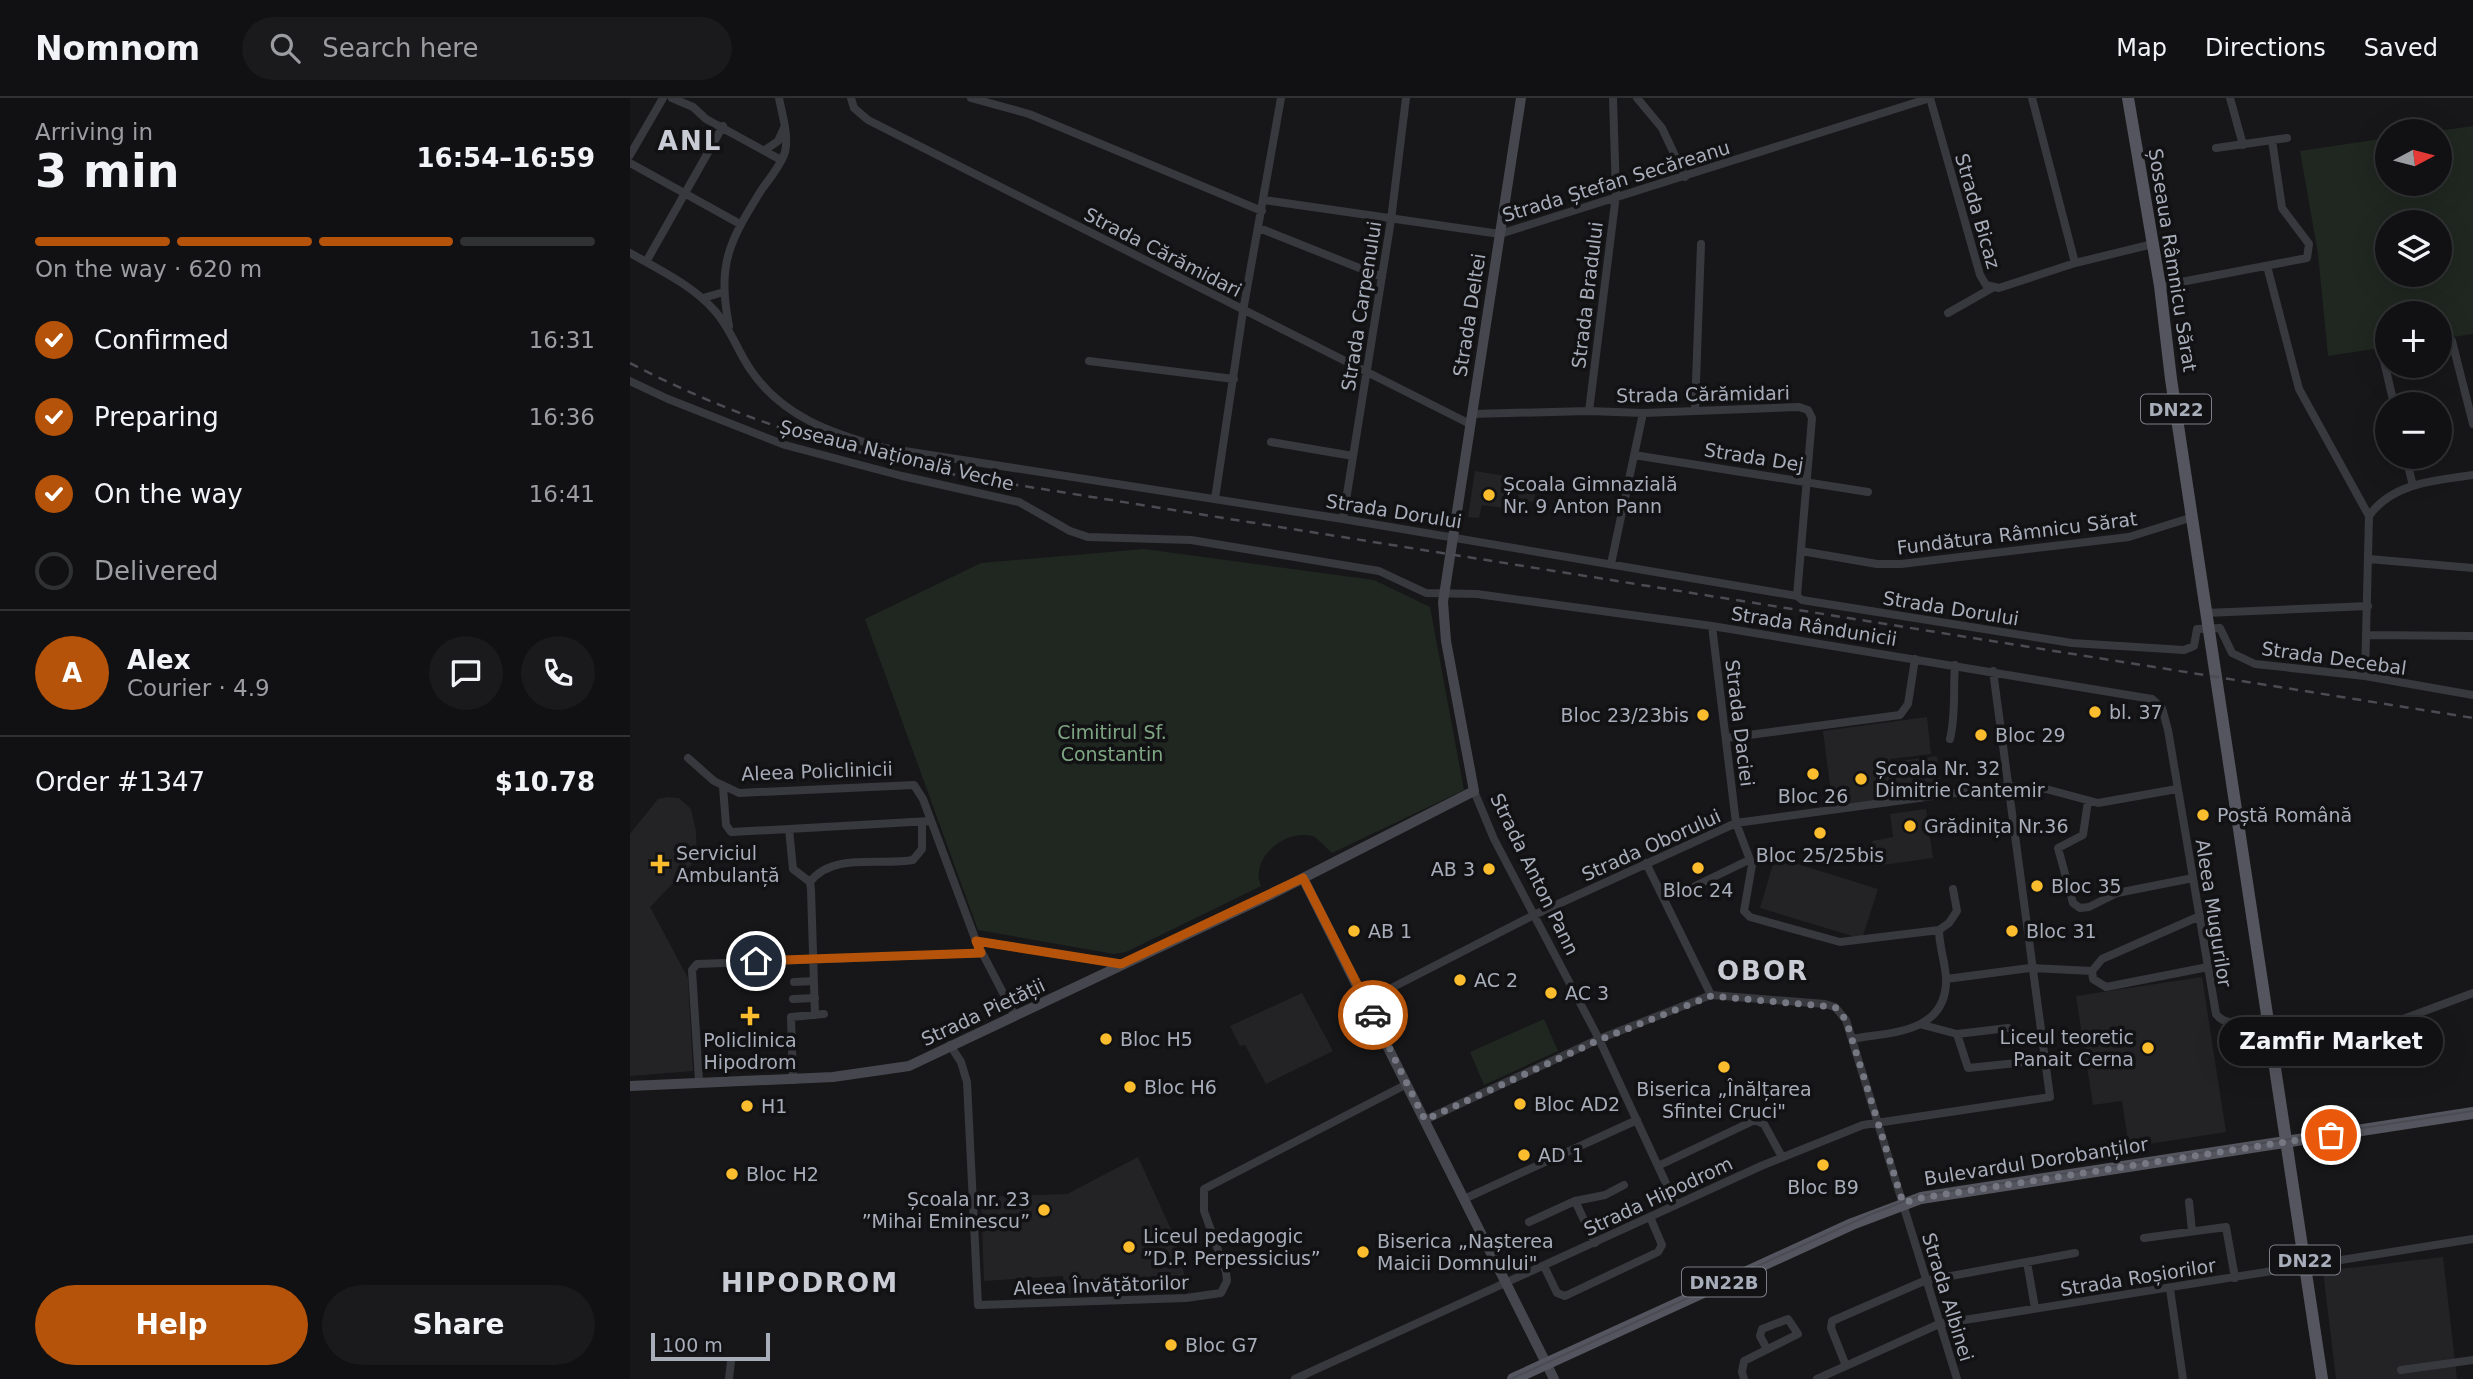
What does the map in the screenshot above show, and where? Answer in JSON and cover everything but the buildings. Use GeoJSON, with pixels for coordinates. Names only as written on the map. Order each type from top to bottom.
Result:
{"type":"FeatureCollection","features":[{"type":"Feature","properties":{"kind":"main road","name":"Șoseaua Râmnicu Sărat"},"geometry":{"type":"LineString","coordinates":[[2128,98],[2160,286],[2208,627],[2269,1017]]}},
{"type":"Feature","properties":{"kind":"main road","name":"DN22"},"geometry":{"type":"LineString","coordinates":[[2269,1017],[2322,1379]]}},
{"type":"Feature","properties":{"kind":"main road","name":"Bulevardul Dorobanților"},"geometry":{"type":"LineString","coordinates":[[1513,1379],[1903,1203],[1921,1198],[2473,1113]]}},
{"type":"Feature","properties":{"kind":"street"},"geometry":{"type":"LineString","coordinates":[[630,155],[663,98]]}},
{"type":"Feature","properties":{"kind":"street"},"geometry":{"type":"LineString","coordinates":[[672,98],[693,102],[706,119],[781,160]]}},
{"type":"Feature","properties":{"kind":"street"},"geometry":{"type":"LineString","coordinates":[[730,331],[723,272],[729,248],[740,224],[781,160],[786,146],[779,98]]}},
{"type":"Feature","properties":{"kind":"street","name":"Strada Cărămidari"},"geometry":{"type":"LineString","coordinates":[[851,98],[854,108],[868,120],[1367,375],[1471,419],[1589,411],[1643,414],[1799,407],[1808,410],[1812,418],[1807,481]]}},
{"type":"Feature","properties":{"kind":"street"},"geometry":{"type":"LineString","coordinates":[[971,98],[1029,114],[1262,211]]}},
{"type":"Feature","properties":{"kind":"street"},"geometry":{"type":"LineString","coordinates":[[1215,499],[1243,311],[1281,98]]}},
{"type":"Feature","properties":{"kind":"street","name":"Strada Carpenului"},"geometry":{"type":"LineString","coordinates":[[1343,519],[1391,220],[1406,98]]}},
{"type":"Feature","properties":{"kind":"street","name":"Strada Deltei"},"geometry":{"type":"LineString","coordinates":[[1453,537],[1521,98]]}},
{"type":"Feature","properties":{"kind":"street","name":"Strada Bradului"},"geometry":{"type":"LineString","coordinates":[[1589,411],[1616,195],[1613,98]]}},
{"type":"Feature","properties":{"kind":"street"},"geometry":{"type":"LineString","coordinates":[[1637,98],[1662,128],[1685,177]]}},
{"type":"Feature","properties":{"kind":"street","name":"Strada Ștefan Secăreanu"},"geometry":{"type":"LineString","coordinates":[[1264,200],[1500,234],[1616,195],[1685,177],[1930,98]]}},
{"type":"Feature","properties":{"kind":"street","name":"Strada Bicaz"},"geometry":{"type":"LineString","coordinates":[[1930,98],[1980,275],[1986,285],[1992,288],[2075,263],[2153,244]]}},
{"type":"Feature","properties":{"kind":"street"},"geometry":{"type":"LineString","coordinates":[[2032,98],[2075,263]]}},
{"type":"Feature","properties":{"kind":"street"},"geometry":{"type":"LineString","coordinates":[[2230,98],[2244,145]]}},
{"type":"Feature","properties":{"kind":"street"},"geometry":{"type":"LineString","coordinates":[[646,262],[723,126]]}},
{"type":"Feature","properties":{"kind":"street"},"geometry":{"type":"LineString","coordinates":[[765,150],[778,141],[784,128]]}},
{"type":"Feature","properties":{"kind":"street"},"geometry":{"type":"LineString","coordinates":[[2216,148],[2287,138]]}},
{"type":"Feature","properties":{"kind":"street"},"geometry":{"type":"LineString","coordinates":[[2160,286],[2307,258],[2309,244],[2280,201],[2272,140]]}},
{"type":"Feature","properties":{"kind":"street"},"geometry":{"type":"LineString","coordinates":[[630,163],[740,224]]}},
{"type":"Feature","properties":{"kind":"street"},"geometry":{"type":"LineString","coordinates":[[1259,228],[1382,276]]}},
{"type":"Feature","properties":{"kind":"street"},"geometry":{"type":"LineString","coordinates":[[1695,410],[1701,244]]}},
{"type":"Feature","properties":{"kind":"street","name":"Strada Dorului"},"geometry":{"type":"LineString","coordinates":[[630,253],[703,299],[730,331],[750,369],[782,405],[810,422],[842,435],[920,455],[1453,537],[1797,596],[1814,603],[2110,646],[2189,650],[2194,646],[2197,629],[2208,627]]}},
{"type":"Feature","properties":{"kind":"street"},"geometry":{"type":"LineString","coordinates":[[2267,266],[2299,389],[2369,516],[2365,676]]}},
{"type":"Feature","properties":{"kind":"street"},"geometry":{"type":"LineString","coordinates":[[1948,313],[1992,288]]}},
{"type":"Feature","properties":{"kind":"street"},"geometry":{"type":"LineString","coordinates":[[703,299],[724,292]]}},
{"type":"Feature","properties":{"kind":"street"},"geometry":{"type":"LineString","coordinates":[[2452,341],[2473,424]]}},
{"type":"Feature","properties":{"kind":"street"},"geometry":{"type":"LineString","coordinates":[[1088,360],[1234,379]]}},
{"type":"Feature","properties":{"kind":"street","name":"Șoseaua Națională Veche"},"geometry":{"type":"LineString","coordinates":[[630,381],[668,399],[785,445],[902,476],[1019,502],[1070,531],[1088,537],[1156,537],[1202,542],[1379,571],[1426,593],[1444,591]]}},
{"type":"Feature","properties":{"kind":"street"},"geometry":{"type":"LineString","coordinates":[[1611,564],[1643,414]]}},
{"type":"Feature","properties":{"kind":"street"},"geometry":{"type":"LineString","coordinates":[[1270,442],[1353,456]]}},
{"type":"Feature","properties":{"kind":"street","name":"Strada Dej"},"geometry":{"type":"LineString","coordinates":[[1634,455],[1868,492]]}},
{"type":"Feature","properties":{"kind":"street"},"geometry":{"type":"LineString","coordinates":[[2409,469],[2413,486]]}},
{"type":"Feature","properties":{"kind":"street"},"geometry":{"type":"LineString","coordinates":[[2369,516],[2377,505],[2392,494],[2413,486],[2473,475]]}},
{"type":"Feature","properties":{"kind":"street"},"geometry":{"type":"LineString","coordinates":[[1797,596],[1807,481]]}},
{"type":"Feature","properties":{"kind":"street","name":"Fundătura Râmnicu Sărat"},"geometry":{"type":"LineString","coordinates":[[1801,551],[1877,564],[1901,564],[2129,537],[2193,517]]}},
{"type":"Feature","properties":{"kind":"street","name":"Strada Anton Pann"},"geometry":{"type":"LineString","coordinates":[[1453,537],[1444,591],[1446,641],[1474,791],[1494,839],[1599,1040],[1676,1205]]}},
{"type":"Feature","properties":{"kind":"street"},"geometry":{"type":"LineString","coordinates":[[2369,559],[2473,568]]}},
{"type":"Feature","properties":{"kind":"street","name":"Strada Rândunicii"},"geometry":{"type":"LineString","coordinates":[[1444,591],[1712,626],[2152,699],[2160,705],[2166,719]]}},
{"type":"Feature","properties":{"kind":"street"},"geometry":{"type":"LineString","coordinates":[[2206,613],[2368,606]]}},
{"type":"Feature","properties":{"kind":"street","name":"Strada Daciei"},"geometry":{"type":"LineString","coordinates":[[1712,626],[1736,823],[1749,860]]}},
{"type":"Feature","properties":{"kind":"street","name":"Strada Decebal"},"geometry":{"type":"LineString","coordinates":[[2208,627],[2220,628],[2232,653],[2255,664],[2365,676],[2473,695]]}},
{"type":"Feature","properties":{"kind":"street"},"geometry":{"type":"LineString","coordinates":[[2367,635],[2473,636]]}},
{"type":"Feature","properties":{"kind":"street"},"geometry":{"type":"LineString","coordinates":[[1726,738],[1900,715],[1908,704],[1915,659]]}},
{"type":"Feature","properties":{"kind":"street"},"geometry":{"type":"LineString","coordinates":[[1950,739],[1954,723],[1955,665]]}},
{"type":"Feature","properties":{"kind":"street"},"geometry":{"type":"LineString","coordinates":[[1957,1034],[1968,1068],[2047,1060],[1993,671]]}},
{"type":"Feature","properties":{"kind":"street","name":"Aleea Mugurilor"},"geometry":{"type":"LineString","coordinates":[[2166,719],[2213,1007],[2219,1019],[2233,1024],[2269,1017]]}},
{"type":"Feature","properties":{"kind":"street","name":"Aleea Policlinicii"},"geometry":{"type":"LineString","coordinates":[[688,758],[723,787],[739,793],[908,784],[919,790],[926,822],[981,953],[1015,1016]]}},
{"type":"Feature","properties":{"kind":"street","name":"Strada Oborului"},"geometry":{"type":"LineString","coordinates":[[1366,1002],[1534,915],[1736,823],[2007,786],[2046,789],[2088,802],[2110,802],[2178,789]]}},
{"type":"Feature","properties":{"kind":"street","name":"Aleea Policlinicii"},"geometry":{"type":"LineString","coordinates":[[723,787],[726,825],[731,832],[926,822]]}},
{"type":"Feature","properties":{"kind":"street","name":"Strada Pietății"},"geometry":{"type":"LineString","coordinates":[[630,1086],[793,1080],[909,1066],[1303,878],[1474,791]]}},
{"type":"Feature","properties":{"kind":"street"},"geometry":{"type":"LineString","coordinates":[[2088,802],[2083,835],[2058,848],[2073,903],[2080,908],[2090,907],[2118,893],[2193,878]]}},
{"type":"Feature","properties":{"kind":"street"},"geometry":{"type":"LineString","coordinates":[[793,1080],[791,1017],[820,1014],[815,998],[810,882],[818,872],[832,865],[913,860],[922,849],[926,822]]}},
{"type":"Feature","properties":{"kind":"street"},"geometry":{"type":"LineString","coordinates":[[789,829],[793,869],[810,882]]}},
{"type":"Feature","properties":{"kind":"street"},"geometry":{"type":"LineString","coordinates":[[1695,886],[1749,860],[1752,865],[1742,906],[1750,917],[1840,942],[1939,930],[1949,923],[1956,911],[1953,889]]}},
{"type":"Feature","properties":{"kind":"street"},"geometry":{"type":"LineString","coordinates":[[1425,1120],[1599,1040],[1711,996],[1646,863]]}},
{"type":"Feature","properties":{"kind":"street"},"geometry":{"type":"LineString","coordinates":[[1303,878],[1554,1379]]}},
{"type":"Feature","properties":{"kind":"street"},"geometry":{"type":"LineString","coordinates":[[2200,916],[2102,959],[2092,971],[2093,979],[2106,987],[2208,967]]}},
{"type":"Feature","properties":{"kind":"street"},"geometry":{"type":"LineString","coordinates":[[1923,1025],[1937,1010],[1946,979],[1939,930]]}},
{"type":"Feature","properties":{"kind":"street"},"geometry":{"type":"LineString","coordinates":[[976,941],[1121,964]]}},
{"type":"Feature","properties":{"kind":"street"},"geometry":{"type":"LineString","coordinates":[[699,1082],[692,970],[695,966],[704,963],[981,953]]}},
{"type":"Feature","properties":{"kind":"street"},"geometry":{"type":"LineString","coordinates":[[1946,979],[2034,968],[2092,971]]}},
{"type":"Feature","properties":{"kind":"street"},"geometry":{"type":"LineString","coordinates":[[794,982],[814,981]]}},
{"type":"Feature","properties":{"kind":"street"},"geometry":{"type":"LineString","coordinates":[[2275,1055],[2344,1041],[2473,993]]}},
{"type":"Feature","properties":{"kind":"street","name":"Strada Albinei"},"geometry":{"type":"LineString","coordinates":[[1711,996],[1835,1007],[1846,1020],[1903,1203],[1924,1281],[1957,1379]]}},
{"type":"Feature","properties":{"kind":"street"},"geometry":{"type":"LineString","coordinates":[[793,999],[815,998]]}},
{"type":"Feature","properties":{"kind":"street"},"geometry":{"type":"LineString","coordinates":[[1852,1040],[1923,1025],[1957,1034],[2008,1028]]}},
{"type":"Feature","properties":{"kind":"street","name":"Aleea Învățătorilor"},"geometry":{"type":"LineString","coordinates":[[950,1045],[961,1062],[967,1082],[975,1190],[978,1305],[1186,1298],[1221,1293],[1227,1281],[1226,1272],[1204,1211],[1203,1189],[1407,1084]]}},
{"type":"Feature","properties":{"kind":"street","name":"Strada Hipodrom"},"geometry":{"type":"LineString","coordinates":[[1295,1379],[1782,1157],[1863,1125],[2050,1097],[2047,1060]]}},
{"type":"Feature","properties":{"kind":"street"},"geometry":{"type":"LineString","coordinates":[[1464,1199],[1637,1120]]}},
{"type":"Feature","properties":{"kind":"street"},"geometry":{"type":"LineString","coordinates":[[1658,1166],[1755,1120],[1764,1124],[1782,1157]]}},
{"type":"Feature","properties":{"kind":"street"},"geometry":{"type":"LineString","coordinates":[[1529,1222],[1575,1201],[1605,1195],[1624,1185]]}},
{"type":"Feature","properties":{"kind":"street"},"geometry":{"type":"LineString","coordinates":[[1575,1201],[1595,1243]]}},
{"type":"Feature","properties":{"kind":"street"},"geometry":{"type":"LineString","coordinates":[[2189,1202],[2192,1231]]}},
{"type":"Feature","properties":{"kind":"street"},"geometry":{"type":"LineString","coordinates":[[1544,1266],[1557,1293],[1565,1296],[1658,1252],[1662,1245],[1650,1217]]}},
{"type":"Feature","properties":{"kind":"street"},"geometry":{"type":"LineString","coordinates":[[2144,1238],[2227,1227],[2235,1278]]}},
{"type":"Feature","properties":{"kind":"street","name":"Strada Roșiorilor"},"geometry":{"type":"LineString","coordinates":[[1817,1379],[1939,1324],[2473,1239]]}},
{"type":"Feature","properties":{"kind":"street"},"geometry":{"type":"LineString","coordinates":[[1846,1366],[1831,1328],[1832,1321],[1924,1281],[2075,1253]]}},
{"type":"Feature","properties":{"kind":"street"},"geometry":{"type":"LineString","coordinates":[[2027,1262],[2035,1308]]}},
{"type":"Feature","properties":{"kind":"street"},"geometry":{"type":"LineString","coordinates":[[2170,1289],[2183,1379]]}},
{"type":"Feature","properties":{"kind":"street"},"geometry":{"type":"LineString","coordinates":[[1745,1379],[1742,1372],[1744,1361],[1798,1334],[1788,1319],[1762,1329],[1760,1336],[1767,1349]]}},
{"type":"Feature","properties":{"kind":"street"},"geometry":{"type":"LineString","coordinates":[[2401,1370],[2473,1360]]}},
{"type":"Feature","properties":{"kind":"street"},"geometry":{"type":"LineString","coordinates":[[729,1379],[731,1361]]}},
{"type":"Feature","properties":{"kind":"shaded area","name":"Școala Gimnazială Nr. 9 Anton Pann"},"geometry":{"type":"Polygon","coordinates":[[[1475,471],[1537,481],[1534,502],[1518,500],[1519,490],[1507,488],[1504,508],[1482,505],[1479,518],[1468,517],[1475,471]]]}},
{"type":"Feature","properties":{"kind":"shaded area","name":"Școala Nr. 32 Dimitrie Cantemir"},"geometry":{"type":"Polygon","coordinates":[[[1927,717],[1931,754],[1890,759],[1895,799],[1833,808],[1823,731],[1927,717]]]}},
{"type":"Feature","properties":{"kind":"shaded area"},"geometry":{"type":"Polygon","coordinates":[[[1937,756],[1941,790],[1898,796],[1893,762],[1937,756]]]}},
{"type":"Feature","properties":{"kind":"shaded area"},"geometry":{"type":"Polygon","coordinates":[[[679,798],[691,809],[696,831],[697,859],[650,907],[688,978],[693,1071],[630,1076],[630,834],[658,799],[679,798]]]}},
{"type":"Feature","properties":{"kind":"shaded area","name":"Grădinița Nr.36"},"geometry":{"type":"Polygon","coordinates":[[[1926,809],[1933,858],[1875,866],[1872,841],[1893,837],[1890,814],[1926,809]]]}},
{"type":"Feature","properties":{"kind":"shaded area"},"geometry":{"type":"Polygon","coordinates":[[[1775,857],[1878,889],[1862,939],[1760,908],[1775,857]]]}},
{"type":"Feature","properties":{"kind":"shaded area","name":"Liceul teoretic Panait Cerna"},"geometry":{"type":"Polygon","coordinates":[[[2202,977],[2226,1132],[2129,1147],[2122,1101],[2093,1105],[2076,996],[2202,977]]]}},
{"type":"Feature","properties":{"kind":"shaded area"},"geometry":{"type":"Polygon","coordinates":[[[1302,993],[1333,1051],[1266,1084],[1245,1045],[1240,1046],[1230,1026],[1302,993]]]}},
{"type":"Feature","properties":{"kind":"shaded area"},"geometry":{"type":"Polygon","coordinates":[[[1138,1157],[1175,1238],[1188,1289],[1064,1294],[1063,1276],[984,1281],[981,1197],[1067,1194],[1138,1157]]]}},
{"type":"Feature","properties":{"kind":"shaded area"},"geometry":{"type":"Polygon","coordinates":[[[2443,1257],[2457,1379],[2336,1379],[2323,1271],[2443,1257]]]}},
{"type":"Feature","properties":{"kind":"green space"},"geometry":{"type":"Polygon","coordinates":[[[2473,126],[2473,334],[2452,337],[2452,301],[2375,301],[2375,349],[2328,356],[2318,254],[2300,151],[2375,140],[2375,196],[2452,196],[2452,129],[2473,126]]]}},
{"type":"Feature","properties":{"kind":"green space","name":"Cimitirul Sf. Constantin"},"geometry":{"type":"Polygon","coordinates":[[[1144,549],[1374,580],[1430,607],[1464,790],[1332,853],[1315,837],[1293,836],[1283,840],[1273,847],[1261,865],[1261,886],[1126,952],[1114,954],[978,930],[865,619],[981,563],[1144,549]]]}},
{"type":"Feature","properties":{"kind":"green space"},"geometry":{"type":"Polygon","coordinates":[[[1544,1019],[1558,1051],[1484,1085],[1470,1052],[1544,1019]]]}},
{"type":"Feature","properties":{"kind":"tram line"},"geometry":{"type":"LineString","coordinates":[[1511,1379],[1869,1215],[1918,1196],[2473,1111]]}},
{"type":"Feature","properties":{"kind":"railway"},"geometry":{"type":"LineString","coordinates":[[630,363],[709,401],[791,432],[875,456],[961,476],[2473,718]]}},
{"type":"Feature","properties":{"kind":"way so far"},"geometry":{"type":"LineString","coordinates":[[1373,1015],[1425,1120],[1599,1040],[1711,996],[1825,1004],[1835,1007],[1846,1020],[1903,1203],[1921,1198],[2331,1135]]}},
{"type":"Feature","properties":{"kind":"place","name":"Școala Gimnazială Nr. 9 Anton Pann"},"geometry":{"type":"Point","coordinates":[1489,495]}},
{"type":"Feature","properties":{"kind":"place","name":"bl. 37"},"geometry":{"type":"Point","coordinates":[2095,712]}},
{"type":"Feature","properties":{"kind":"place","name":"Bloc 23/23bis"},"geometry":{"type":"Point","coordinates":[1703,715]}},
{"type":"Feature","properties":{"kind":"place","name":"Bloc 29"},"geometry":{"type":"Point","coordinates":[1981,735]}},
{"type":"Feature","properties":{"kind":"place","name":"Bloc 26"},"geometry":{"type":"Point","coordinates":[1813,774]}},
{"type":"Feature","properties":{"kind":"place","name":"Școala Nr. 32 Dimitrie Cantemir"},"geometry":{"type":"Point","coordinates":[1861,779]}},
{"type":"Feature","properties":{"kind":"place","name":"Poștă Română"},"geometry":{"type":"Point","coordinates":[2203,815]}},
{"type":"Feature","properties":{"kind":"place","name":"Grădinița Nr.36"},"geometry":{"type":"Point","coordinates":[1910,826]}},
{"type":"Feature","properties":{"kind":"place","name":"Bloc 25/25bis"},"geometry":{"type":"Point","coordinates":[1820,833]}},
{"type":"Feature","properties":{"kind":"place","name":"Serviciul Ambulanță"},"geometry":{"type":"Point","coordinates":[660,864]}},
{"type":"Feature","properties":{"kind":"place","name":"Bloc 24"},"geometry":{"type":"Point","coordinates":[1698,868]}},
{"type":"Feature","properties":{"kind":"place","name":"AB 3"},"geometry":{"type":"Point","coordinates":[1489,869]}},
{"type":"Feature","properties":{"kind":"place","name":"Bloc 35"},"geometry":{"type":"Point","coordinates":[2037,886]}},
{"type":"Feature","properties":{"kind":"place","name":"AB 1"},"geometry":{"type":"Point","coordinates":[1354,931]}},
{"type":"Feature","properties":{"kind":"place","name":"Bloc 31"},"geometry":{"type":"Point","coordinates":[2012,931]}},
{"type":"Feature","properties":{"kind":"place","name":"AC 2"},"geometry":{"type":"Point","coordinates":[1460,980]}},
{"type":"Feature","properties":{"kind":"place","name":"AC 3"},"geometry":{"type":"Point","coordinates":[1551,993]}},
{"type":"Feature","properties":{"kind":"place","name":"Policlinica Hipodrom"},"geometry":{"type":"Point","coordinates":[750,1016]}},
{"type":"Feature","properties":{"kind":"place","name":"Bloc H5"},"geometry":{"type":"Point","coordinates":[1106,1039]}},
{"type":"Feature","properties":{"kind":"place","name":"Liceul teoretic Panait Cerna"},"geometry":{"type":"Point","coordinates":[2148,1048]}},
{"type":"Feature","properties":{"kind":"place","name":"Biserica „Înălțarea Sfintei Cruci\""},"geometry":{"type":"Point","coordinates":[1724,1067]}},
{"type":"Feature","properties":{"kind":"place","name":"Bloc H6"},"geometry":{"type":"Point","coordinates":[1130,1087]}},
{"type":"Feature","properties":{"kind":"place","name":"Bloc AD2"},"geometry":{"type":"Point","coordinates":[1520,1104]}},
{"type":"Feature","properties":{"kind":"place","name":"H1"},"geometry":{"type":"Point","coordinates":[747,1106]}},
{"type":"Feature","properties":{"kind":"place","name":"Zamfir Market"},"geometry":{"type":"Point","coordinates":[2331,1135]}},
{"type":"Feature","properties":{"kind":"place","name":"AD 1"},"geometry":{"type":"Point","coordinates":[1524,1155]}},
{"type":"Feature","properties":{"kind":"place","name":"Bloc B9"},"geometry":{"type":"Point","coordinates":[1823,1165]}},
{"type":"Feature","properties":{"kind":"place","name":"Bloc H2"},"geometry":{"type":"Point","coordinates":[732,1174]}},
{"type":"Feature","properties":{"kind":"place","name":"Școala nr. 23 ”Mihai Eminescu”"},"geometry":{"type":"Point","coordinates":[1044,1210]}},
{"type":"Feature","properties":{"kind":"place","name":"Liceul pedagogic ”D.P. Perpessicius”"},"geometry":{"type":"Point","coordinates":[1129,1247]}},
{"type":"Feature","properties":{"kind":"place","name":"Biserica „Nașterea Maicii Domnului\""},"geometry":{"type":"Point","coordinates":[1363,1252]}},
{"type":"Feature","properties":{"kind":"place","name":"Bloc G7"},"geometry":{"type":"Point","coordinates":[1171,1345]}},
{"type":"Feature","properties":{"kind":"district","name":"ANL"},"geometry":{"type":"Point","coordinates":[690,141]}},
{"type":"Feature","properties":{"kind":"district","name":"OBOR"},"geometry":{"type":"Point","coordinates":[1763,971]}},
{"type":"Feature","properties":{"kind":"district","name":"HIPODROM"},"geometry":{"type":"Point","coordinates":[810,1283]}},
{"type":"Feature","properties":{"kind":"route"},"geometry":{"type":"LineString","coordinates":[[756,961],[981,953],[976,941],[1121,964],[1303,878],[1373,1015]]}}]}
